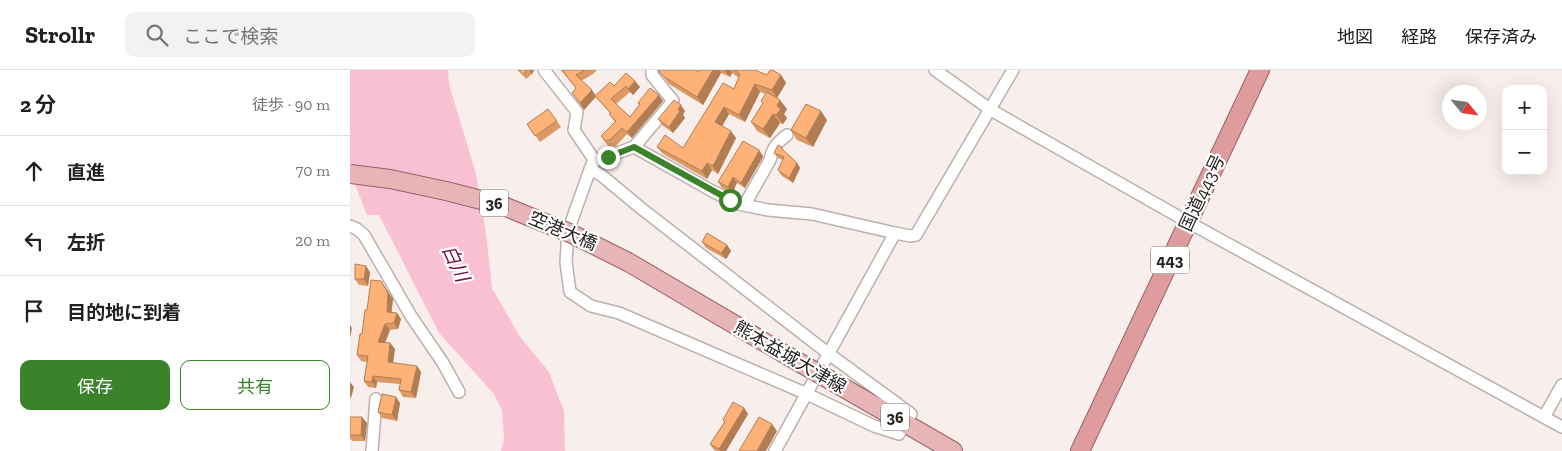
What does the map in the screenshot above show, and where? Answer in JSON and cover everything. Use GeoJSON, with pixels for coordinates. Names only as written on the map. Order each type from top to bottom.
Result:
{"type":"FeatureCollection","features":[{"type":"Feature","properties":{"kind":"highway","name":"国道443号"},"geometry":{"type":"LineString","coordinates":[[1080,451],[1260,70]]}},
{"type":"Feature","properties":{"kind":"main road","name":"空港大橋"},"geometry":{"type":"LineString","coordinates":[[350,174],[390,179],[501,205],[572,234],[628,262]]}},
{"type":"Feature","properties":{"kind":"main road","name":"熊本益城大津線"},"geometry":{"type":"LineString","coordinates":[[628,262],[953,451]]}},
{"type":"Feature","properties":{"kind":"street"},"geometry":{"type":"LineString","coordinates":[[544,70],[577,112],[574,130],[593,165],[601,175],[829,354],[911,414],[899,434],[874,426],[807,394],[619,313],[591,306],[570,292],[566,262],[568,231],[593,165],[634,147],[673,101],[652,75],[652,70]]}},
{"type":"Feature","properties":{"kind":"street"},"geometry":{"type":"LineString","coordinates":[[935,70],[991,110],[1188,222],[1562,427]]}},
{"type":"Feature","properties":{"kind":"street"},"geometry":{"type":"LineString","coordinates":[[634,147],[738,204],[768,210],[812,214],[910,236],[916,234],[1013,70]]}},
{"type":"Feature","properties":{"kind":"street"},"geometry":{"type":"LineString","coordinates":[[745,204],[770,160],[771,152],[777,143],[787,135]]}},
{"type":"Feature","properties":{"kind":"street"},"geometry":{"type":"LineString","coordinates":[[350,226],[357,229],[364,236],[459,392]]}},
{"type":"Feature","properties":{"kind":"street"},"geometry":{"type":"LineString","coordinates":[[775,451],[895,233]]}},
{"type":"Feature","properties":{"kind":"street"},"geometry":{"type":"LineString","coordinates":[[1544,417],[1562,385]]}},
{"type":"Feature","properties":{"kind":"street"},"geometry":{"type":"LineString","coordinates":[[372,451],[376,400]]}},
{"type":"Feature","properties":{"kind":"water","name":"白川"},"geometry":{"type":"Polygon","coordinates":[[[350,70],[448,70],[449,84],[476,174],[486,233],[492,288],[520,337],[549,372],[564,411],[565,451],[501,451],[504,440],[502,410],[494,394],[439,333],[379,215],[367,215],[350,172],[350,70]]]}},
{"type":"Feature","properties":{"kind":"building"},"geometry":{"type":"Polygon","coordinates":[[[518,70],[527,70],[523,74],[518,70]]]}},
{"type":"Feature","properties":{"kind":"building"},"geometry":{"type":"Polygon","coordinates":[[[562,70],[585,70],[576,75],[592,90],[580,103],[572,93],[576,88],[562,70]]]}},
{"type":"Feature","properties":{"kind":"building"},"geometry":{"type":"Polygon","coordinates":[[[658,70],[696,70],[698,72],[699,70],[713,70],[697,97],[663,76],[658,70]]]}},
{"type":"Feature","properties":{"kind":"building"},"geometry":{"type":"Polygon","coordinates":[[[734,70],[755,70],[767,75],[772,70],[781,75],[772,90],[755,84],[739,115],[724,107],[715,122],[731,131],[713,166],[707,163],[702,171],[657,147],[665,135],[683,148],[723,83],[734,89],[740,74],[734,70]]]}},
{"type":"Feature","properties":{"kind":"building"},"geometry":{"type":"Polygon","coordinates":[[[626,73],[635,81],[628,89],[626,86],[611,99],[630,117],[650,88],[659,95],[627,132],[622,128],[611,139],[606,141],[601,136],[616,121],[595,96],[610,82],[614,86],[626,73]]]}},
{"type":"Feature","properties":{"kind":"building"},"geometry":{"type":"Polygon","coordinates":[[[767,92],[780,100],[777,106],[781,109],[776,115],[773,114],[763,129],[751,122],[763,103],[761,101],[767,92]]]}},
{"type":"Feature","properties":{"kind":"building"},"geometry":{"type":"Polygon","coordinates":[[[674,100],[681,105],[678,109],[680,111],[669,127],[658,119],[674,100]]]}},
{"type":"Feature","properties":{"kind":"building"},"geometry":{"type":"Polygon","coordinates":[[[806,104],[821,111],[806,138],[791,130],[806,104]]]}},
{"type":"Feature","properties":{"kind":"building"},"geometry":{"type":"Polygon","coordinates":[[[548,109],[557,121],[535,136],[527,124],[548,109]]]}},
{"type":"Feature","properties":{"kind":"building"},"geometry":{"type":"Polygon","coordinates":[[[743,141],[759,151],[741,183],[733,177],[728,187],[718,182],[743,141]]]}},
{"type":"Feature","properties":{"kind":"building"},"geometry":{"type":"Polygon","coordinates":[[[778,145],[797,163],[789,178],[778,170],[784,157],[774,153],[778,145]]]}},
{"type":"Feature","properties":{"kind":"building"},"geometry":{"type":"Polygon","coordinates":[[[707,233],[727,245],[721,253],[702,242],[707,233]]]}},
{"type":"Feature","properties":{"kind":"building"},"geometry":{"type":"Polygon","coordinates":[[[355,264],[366,266],[364,279],[355,279],[355,264]]]}},
{"type":"Feature","properties":{"kind":"building"},"geometry":{"type":"Polygon","coordinates":[[[371,280],[381,281],[388,293],[387,312],[397,313],[394,323],[385,324],[378,342],[390,343],[388,362],[417,366],[411,392],[399,390],[401,379],[373,376],[372,382],[364,381],[368,356],[357,355],[365,310],[367,310],[371,280]]]}},
{"type":"Feature","properties":{"kind":"building"},"geometry":{"type":"Polygon","coordinates":[[[382,394],[396,397],[392,415],[378,412],[382,394]]]}},
{"type":"Feature","properties":{"kind":"building"},"geometry":{"type":"Polygon","coordinates":[[[733,402],[744,408],[719,449],[710,444],[725,422],[723,420],[733,402]]]}},
{"type":"Feature","properties":{"kind":"building"},"geometry":{"type":"Polygon","coordinates":[[[350,417],[362,417],[361,435],[350,435],[350,417]]]}},
{"type":"Feature","properties":{"kind":"building"},"geometry":{"type":"Polygon","coordinates":[[[759,417],[772,424],[757,451],[739,451],[759,417]]]}},
{"type":"Feature","properties":{"kind":"route"},"geometry":{"type":"LineString","coordinates":[[608,157],[634,147],[730,200]]}}]}
